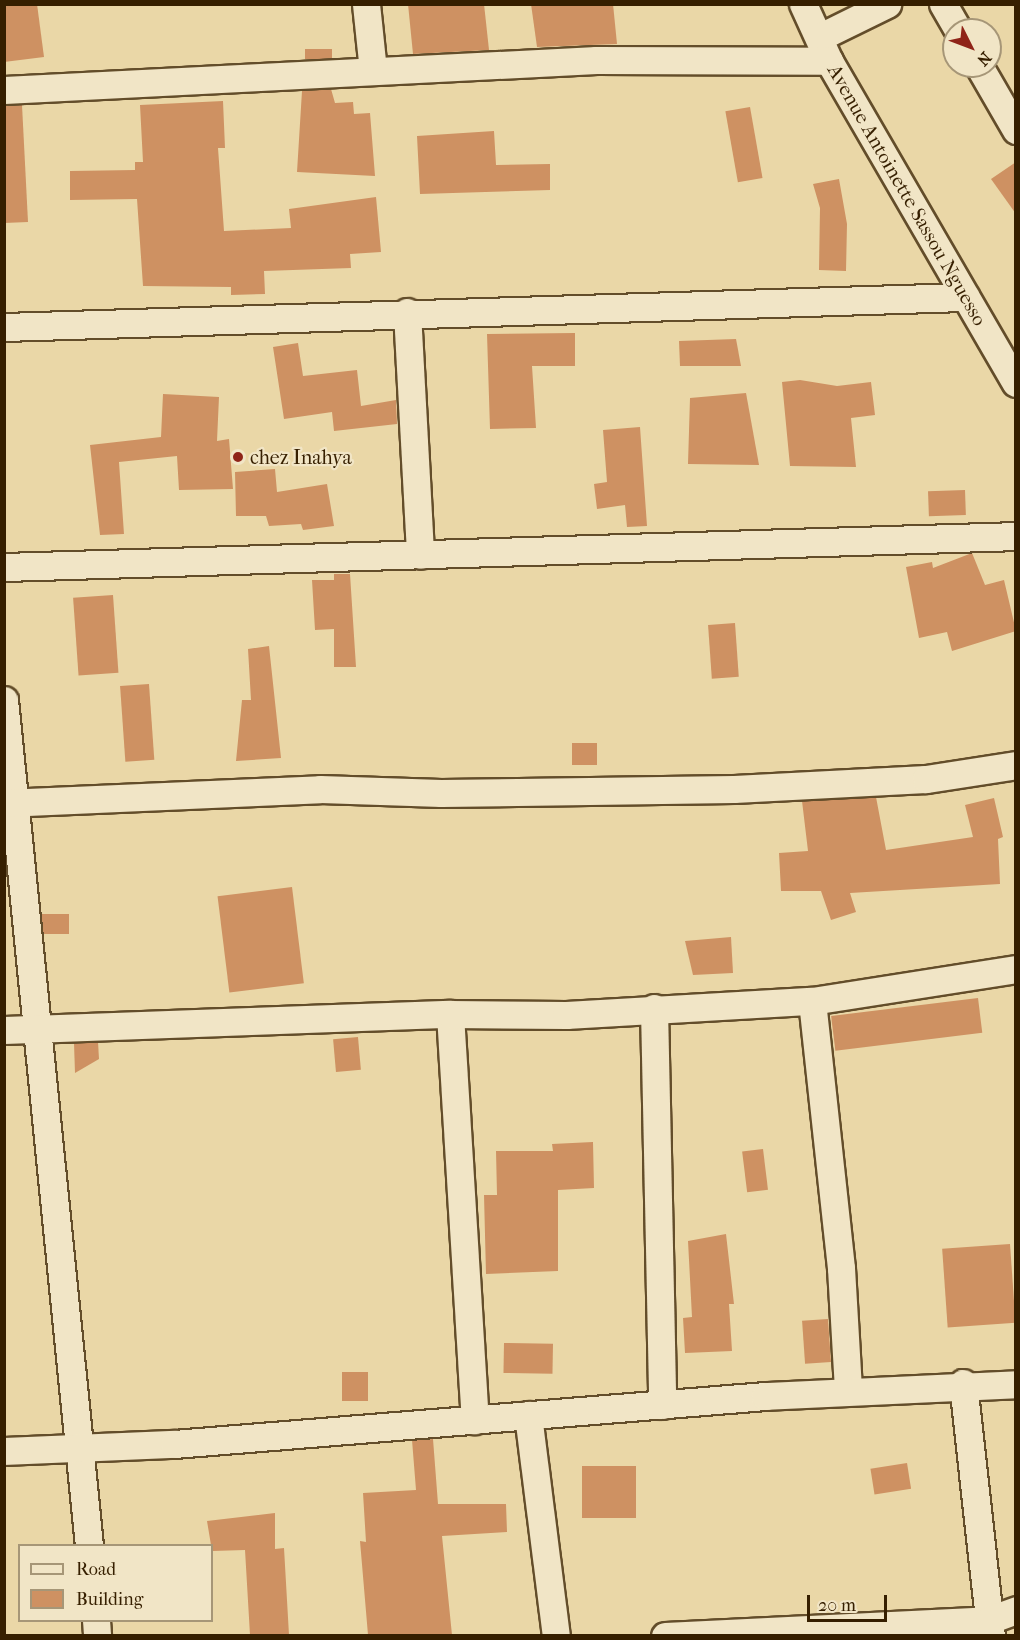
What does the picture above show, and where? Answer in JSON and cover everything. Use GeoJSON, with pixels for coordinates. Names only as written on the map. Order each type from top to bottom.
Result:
{"type":"FeatureCollection","features":[{"type":"Feature","properties":{"kind":"street"},"geometry":{"type":"LineString","coordinates":[[366,4],[373,71]]}},
{"type":"Feature","properties":{"kind":"street","name":"Avenue Antoinette Sassou Nguesso"},"geometry":{"type":"LineString","coordinates":[[803,4],[825,49],[1016,383]]}},
{"type":"Feature","properties":{"kind":"street"},"geometry":{"type":"LineString","coordinates":[[4,90],[825,49],[887,4]]}},
{"type":"Feature","properties":{"kind":"street"},"geometry":{"type":"LineString","coordinates":[[944,4],[952,18]]}},
{"type":"Feature","properties":{"kind":"street"},"geometry":{"type":"LineString","coordinates":[[986,78],[1016,130]]}},
{"type":"Feature","properties":{"kind":"street"},"geometry":{"type":"LineString","coordinates":[[4,327],[407,312],[966,297]]}},
{"type":"Feature","properties":{"kind":"street"},"geometry":{"type":"LineString","coordinates":[[407,312],[420,555]]}},
{"type":"Feature","properties":{"kind":"street"},"geometry":{"type":"LineString","coordinates":[[4,567],[1016,537]]}},
{"type":"Feature","properties":{"kind":"street"},"geometry":{"type":"LineString","coordinates":[[4,700],[9,803],[36,1029],[89,1544]]}},
{"type":"Feature","properties":{"kind":"street"},"geometry":{"type":"LineString","coordinates":[[9,803],[320,789],[441,793],[734,789],[926,779],[1016,765]]}},
{"type":"Feature","properties":{"kind":"street"},"geometry":{"type":"LineString","coordinates":[[4,1030],[450,1014],[566,1015],[812,1000],[1016,969]]}},
{"type":"Feature","properties":{"kind":"street"},"geometry":{"type":"LineString","coordinates":[[812,1000],[841,1268],[848,1391]]}},
{"type":"Feature","properties":{"kind":"street"},"geometry":{"type":"LineString","coordinates":[[654,1008],[662,1405]]}},
{"type":"Feature","properties":{"kind":"street"},"geometry":{"type":"LineString","coordinates":[[450,1014],[476,1419]]}},
{"type":"Feature","properties":{"kind":"street"},"geometry":{"type":"LineString","coordinates":[[963,1383],[990,1628]]}},
{"type":"Feature","properties":{"kind":"street"},"geometry":{"type":"LineString","coordinates":[[4,1451],[78,1449],[963,1383],[1016,1383]]}},
{"type":"Feature","properties":{"kind":"street"},"geometry":{"type":"LineString","coordinates":[[528,1415],[556,1635]]}},
{"type":"Feature","properties":{"kind":"street"},"geometry":{"type":"LineString","coordinates":[[665,1635],[990,1628],[1016,1610]]}},
{"type":"Feature","properties":{"kind":"building"},"geometry":{"type":"Polygon","coordinates":[[[4,4],[37,4],[44,57],[4,62],[4,4]]]}},
{"type":"Feature","properties":{"kind":"building"},"geometry":{"type":"Polygon","coordinates":[[[408,4],[484,4],[489,50],[413,54],[408,4]]]}},
{"type":"Feature","properties":{"kind":"building"},"geometry":{"type":"Polygon","coordinates":[[[531,4],[613,4],[617,44],[537,47],[531,4]]]}},
{"type":"Feature","properties":{"kind":"building"},"geometry":{"type":"Polygon","coordinates":[[[305,49],[332,49],[332,59],[305,59],[305,49]]]}},
{"type":"Feature","properties":{"kind":"building"},"geometry":{"type":"Polygon","coordinates":[[[331,89],[335,103],[353,102],[354,114],[370,113],[375,176],[297,172],[302,91],[331,89]]]}},
{"type":"Feature","properties":{"kind":"building"},"geometry":{"type":"Polygon","coordinates":[[[223,101],[225,148],[218,148],[224,231],[291,228],[289,209],[376,197],[381,252],[350,254],[351,268],[264,271],[265,294],[231,295],[231,287],[143,286],[137,199],[70,200],[70,171],[135,170],[135,162],[143,162],[140,105],[223,101]]]}},
{"type":"Feature","properties":{"kind":"building"},"geometry":{"type":"Polygon","coordinates":[[[22,105],[28,222],[4,223],[4,106],[22,105]]]}},
{"type":"Feature","properties":{"kind":"building"},"geometry":{"type":"Polygon","coordinates":[[[750,107],[763,178],[738,182],[725,111],[750,107]]]}},
{"type":"Feature","properties":{"kind":"building"},"geometry":{"type":"Polygon","coordinates":[[[494,131],[496,165],[550,164],[550,190],[420,194],[417,136],[494,131]]]}},
{"type":"Feature","properties":{"kind":"building"},"geometry":{"type":"Polygon","coordinates":[[[1016,162],[1016,214],[991,179],[1016,162]]]}},
{"type":"Feature","properties":{"kind":"building"},"geometry":{"type":"Polygon","coordinates":[[[839,179],[847,224],[846,271],[819,270],[820,208],[813,184],[839,179]]]}},
{"type":"Feature","properties":{"kind":"building"},"geometry":{"type":"Polygon","coordinates":[[[575,333],[575,366],[532,366],[536,428],[490,429],[487,334],[575,333]]]}},
{"type":"Feature","properties":{"kind":"building"},"geometry":{"type":"Polygon","coordinates":[[[736,339],[741,366],[680,366],[679,341],[736,339]]]}},
{"type":"Feature","properties":{"kind":"building"},"geometry":{"type":"Polygon","coordinates":[[[298,343],[303,376],[357,370],[361,406],[396,400],[397,424],[334,431],[332,412],[284,419],[273,347],[298,343]]]}},
{"type":"Feature","properties":{"kind":"building"},"geometry":{"type":"Polygon","coordinates":[[[800,380],[837,386],[871,382],[875,415],[851,418],[856,467],[790,466],[782,382],[800,380]]]}},
{"type":"Feature","properties":{"kind":"building"},"geometry":{"type":"Polygon","coordinates":[[[746,393],[759,465],[688,464],[690,398],[746,393]]]}},
{"type":"Feature","properties":{"kind":"building"},"geometry":{"type":"Polygon","coordinates":[[[163,394],[219,397],[217,441],[229,439],[233,489],[179,490],[177,456],[119,462],[124,534],[100,535],[90,445],[161,437],[163,394]]]}},
{"type":"Feature","properties":{"kind":"building"},"geometry":{"type":"Polygon","coordinates":[[[640,427],[647,526],[627,527],[625,505],[597,509],[594,484],[607,482],[603,430],[640,427]]]}},
{"type":"Feature","properties":{"kind":"building"},"geometry":{"type":"Polygon","coordinates":[[[275,469],[277,492],[327,484],[334,526],[303,530],[301,524],[269,526],[266,516],[236,516],[235,472],[275,469]]]}},
{"type":"Feature","properties":{"kind":"building"},"geometry":{"type":"Polygon","coordinates":[[[965,490],[966,515],[929,516],[928,491],[965,490]]]}},
{"type":"Feature","properties":{"kind":"building"},"geometry":{"type":"Polygon","coordinates":[[[972,553],[985,585],[1004,580],[1016,631],[952,651],[947,632],[919,638],[906,567],[932,562],[933,568],[972,553]]]}},
{"type":"Feature","properties":{"kind":"building"},"geometry":{"type":"Polygon","coordinates":[[[334,574],[350,574],[356,667],[334,667],[334,629],[315,630],[312,580],[334,580],[334,574]]]}},
{"type":"Feature","properties":{"kind":"building"},"geometry":{"type":"Polygon","coordinates":[[[113,595],[118,673],[79,676],[73,598],[113,595]]]}},
{"type":"Feature","properties":{"kind":"building"},"geometry":{"type":"Polygon","coordinates":[[[735,623],[739,677],[712,679],[708,625],[735,623]]]}},
{"type":"Feature","properties":{"kind":"building"},"geometry":{"type":"Polygon","coordinates":[[[269,646],[281,758],[236,761],[242,700],[251,700],[248,649],[269,646]]]}},
{"type":"Feature","properties":{"kind":"building"},"geometry":{"type":"Polygon","coordinates":[[[149,684],[154,760],[125,762],[120,686],[149,684]]]}},
{"type":"Feature","properties":{"kind":"building"},"geometry":{"type":"Polygon","coordinates":[[[572,743],[597,743],[597,765],[572,765],[572,743]]]}},
{"type":"Feature","properties":{"kind":"building"},"geometry":{"type":"Polygon","coordinates":[[[876,797],[886,850],[973,837],[965,805],[994,798],[1003,837],[998,839],[1000,884],[850,893],[856,912],[831,920],[821,891],[781,891],[779,853],[808,851],[802,801],[876,797]]]}},
{"type":"Feature","properties":{"kind":"building"},"geometry":{"type":"Polygon","coordinates":[[[292,887],[304,983],[229,992],[218,896],[292,887]]]}},
{"type":"Feature","properties":{"kind":"building"},"geometry":{"type":"Polygon","coordinates":[[[42,914],[69,914],[69,934],[42,934],[42,914]]]}},
{"type":"Feature","properties":{"kind":"building"},"geometry":{"type":"Polygon","coordinates":[[[731,937],[733,973],[693,975],[685,941],[731,937]]]}},
{"type":"Feature","properties":{"kind":"building"},"geometry":{"type":"Polygon","coordinates":[[[978,998],[982,1033],[835,1051],[831,1016],[978,998]]]}},
{"type":"Feature","properties":{"kind":"building"},"geometry":{"type":"Polygon","coordinates":[[[358,1037],[361,1070],[336,1072],[333,1039],[358,1037]]]}},
{"type":"Feature","properties":{"kind":"building"},"geometry":{"type":"Polygon","coordinates":[[[98,1042],[99,1059],[75,1073],[74,1043],[98,1042]]]}},
{"type":"Feature","properties":{"kind":"building"},"geometry":{"type":"Polygon","coordinates":[[[593,1142],[594,1188],[558,1190],[558,1271],[486,1274],[484,1195],[497,1195],[496,1151],[553,1151],[552,1144],[593,1142]]]}},
{"type":"Feature","properties":{"kind":"building"},"geometry":{"type":"Polygon","coordinates":[[[763,1149],[768,1190],[747,1192],[742,1152],[763,1149]]]}},
{"type":"Feature","properties":{"kind":"building"},"geometry":{"type":"Polygon","coordinates":[[[726,1234],[734,1304],[729,1304],[732,1351],[685,1353],[683,1318],[692,1317],[688,1241],[726,1234]]]}},
{"type":"Feature","properties":{"kind":"building"},"geometry":{"type":"Polygon","coordinates":[[[1010,1244],[1016,1323],[948,1328],[942,1249],[1010,1244]]]}},
{"type":"Feature","properties":{"kind":"building"},"geometry":{"type":"Polygon","coordinates":[[[828,1319],[831,1362],[805,1364],[802,1321],[828,1319]]]}},
{"type":"Feature","properties":{"kind":"building"},"geometry":{"type":"Polygon","coordinates":[[[504,1343],[553,1344],[552,1374],[503,1373],[504,1343]]]}},
{"type":"Feature","properties":{"kind":"building"},"geometry":{"type":"Polygon","coordinates":[[[342,1372],[368,1372],[368,1401],[342,1401],[342,1372]]]}},
{"type":"Feature","properties":{"kind":"building"},"geometry":{"type":"Polygon","coordinates":[[[433,1439],[438,1504],[506,1504],[507,1532],[442,1536],[452,1635],[368,1635],[360,1541],[366,1542],[363,1493],[416,1490],[412,1440],[433,1439]]]}},
{"type":"Feature","properties":{"kind":"building"},"geometry":{"type":"Polygon","coordinates":[[[907,1463],[911,1489],[875,1494],[870,1469],[907,1463]]]}},
{"type":"Feature","properties":{"kind":"building"},"geometry":{"type":"Polygon","coordinates":[[[582,1466],[636,1466],[636,1518],[582,1518],[582,1466]]]}},
{"type":"Feature","properties":{"kind":"building"},"geometry":{"type":"Polygon","coordinates":[[[275,1513],[275,1549],[284,1548],[289,1635],[250,1635],[245,1550],[213,1551],[207,1521],[275,1513]]]}},
{"type":"Feature","properties":{"kind":"place","name":"chez Inahya"},"geometry":{"type":"Point","coordinates":[238,457]}}]}
